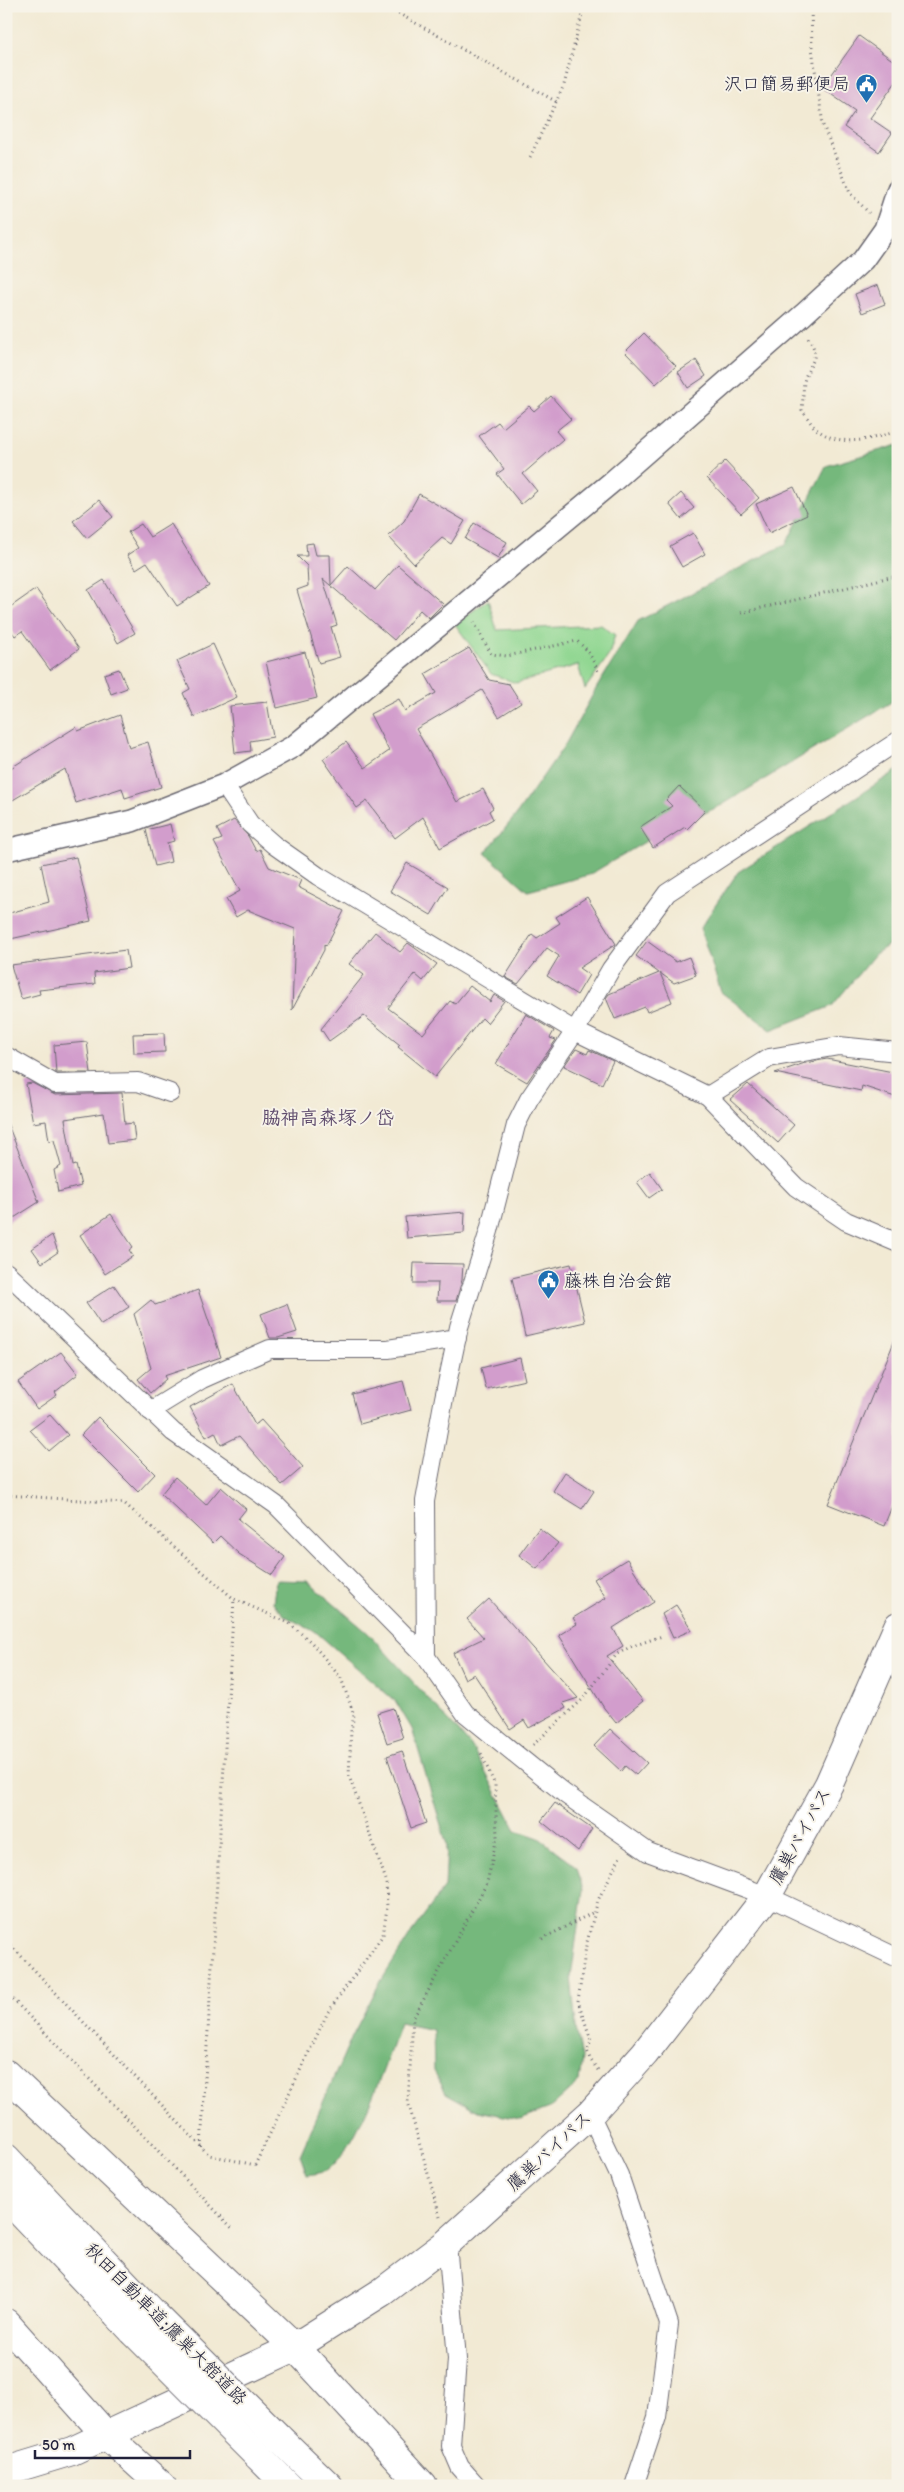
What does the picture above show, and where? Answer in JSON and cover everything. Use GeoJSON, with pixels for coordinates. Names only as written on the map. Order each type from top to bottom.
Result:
{"type":"FeatureCollection","features":[{"type":"Feature","properties":{"kind":"highway","name":"鷹巣バイパス"},"geometry":{"type":"LineString","coordinates":[[6,2471],[72,2451],[295,2348],[382,2292],[447,2243],[590,2114],[690,1996],[766,1896],[829,1784],[898,1626]]}},
{"type":"Feature","properties":{"kind":"highway"},"geometry":{"type":"LineString","coordinates":[[6,2074],[295,2348],[424,2486]]}},
{"type":"Feature","properties":{"kind":"highway","name":"秋田自動車道;鷹巣大館道路"},"geometry":{"type":"LineString","coordinates":[[6,2158],[154,2314],[329,2486]]}},
{"type":"Feature","properties":{"kind":"highway","name":"秋田自動車道;鷹巣大館道路"},"geometry":{"type":"LineString","coordinates":[[6,2197],[133,2330],[288,2486]]}},
{"type":"Feature","properties":{"kind":"highway"},"geometry":{"type":"LineString","coordinates":[[6,2322],[106,2435],[162,2486]]}},
{"type":"Feature","properties":{"kind":"street"},"geometry":{"type":"LineString","coordinates":[[6,850],[132,821],[224,785],[294,746],[612,482],[863,260],[885,229],[898,189]]}},
{"type":"Feature","properties":{"kind":"street"},"geometry":{"type":"LineString","coordinates":[[426,1657],[425,1501],[457,1338],[489,1231],[516,1125],[529,1100],[575,1030],[611,969],[667,893],[898,741]]}},
{"type":"Feature","properties":{"kind":"street"},"geometry":{"type":"LineString","coordinates":[[224,785],[250,824],[274,845],[318,876],[575,1030],[708,1096],[796,1187],[846,1221],[898,1243]]}},
{"type":"Feature","properties":{"kind":"street"},"geometry":{"type":"LineString","coordinates":[[708,1096],[769,1058],[839,1046],[898,1052]]}},
{"type":"Feature","properties":{"kind":"street"},"geometry":{"type":"LineString","coordinates":[[6,1056],[56,1084],[138,1082],[170,1094]]}},
{"type":"Feature","properties":{"kind":"street"},"geometry":{"type":"LineString","coordinates":[[6,1272],[173,1432],[276,1505],[426,1657],[464,1713],[565,1794],[648,1852],[766,1896],[898,1958]]}},
{"type":"Feature","properties":{"kind":"street"},"geometry":{"type":"LineString","coordinates":[[150,1411],[202,1379],[270,1349],[388,1349],[457,1338]]}},
{"type":"Feature","properties":{"kind":"street"},"geometry":{"type":"LineString","coordinates":[[590,2114],[619,2175],[669,2324],[657,2417],[634,2486]]}},
{"type":"Feature","properties":{"kind":"street"},"geometry":{"type":"LineString","coordinates":[[447,2243],[457,2359],[451,2446],[460,2468],[477,2486]]}},
{"type":"Feature","properties":{"kind":"path"},"geometry":{"type":"LineString","coordinates":[[385,6],[557,102]]}},
{"type":"Feature","properties":{"kind":"path"},"geometry":{"type":"LineString","coordinates":[[530,157],[564,85],[584,6]]}},
{"type":"Feature","properties":{"kind":"path"},"geometry":{"type":"LineString","coordinates":[[811,6],[812,48],[823,125],[850,193],[885,229]]}},
{"type":"Feature","properties":{"kind":"path"},"geometry":{"type":"LineString","coordinates":[[796,321],[814,346],[815,359],[804,380],[802,410],[818,431],[841,442],[876,438],[898,431]]}},
{"type":"Feature","properties":{"kind":"path"},"geometry":{"type":"LineString","coordinates":[[741,613],[813,594],[890,577],[898,577]]}},
{"type":"Feature","properties":{"kind":"path"},"geometry":{"type":"LineString","coordinates":[[464,604],[491,654],[506,656],[577,641],[588,651],[598,671]]}},
{"type":"Feature","properties":{"kind":"path"},"geometry":{"type":"LineString","coordinates":[[6,1495],[124,1503],[234,1599],[289,1623],[310,1642],[341,1678],[354,1715],[351,1730],[349,1776],[386,1880],[387,1908],[383,1935],[328,2012],[255,2166],[209,2155],[6,1940]]}},
{"type":"Feature","properties":{"kind":"path"},"geometry":{"type":"LineString","coordinates":[[201,2147],[234,1599]]}},
{"type":"Feature","properties":{"kind":"path"},"geometry":{"type":"LineString","coordinates":[[521,1758],[542,1735],[565,1718],[583,1699],[617,1654],[630,1647],[662,1636]]}},
{"type":"Feature","properties":{"kind":"path"},"geometry":{"type":"LineString","coordinates":[[447,2243],[408,2102],[409,2070],[413,2019],[487,1883],[497,1837],[495,1785],[480,1749]]}},
{"type":"Feature","properties":{"kind":"path"},"geometry":{"type":"LineString","coordinates":[[614,2088],[590,2059],[587,2050],[591,2040],[578,2001],[586,1946],[594,1911],[629,1839]]}},
{"type":"Feature","properties":{"kind":"path"},"geometry":{"type":"LineString","coordinates":[[542,1939],[594,1911]]}},
{"type":"Feature","properties":{"kind":"path"},"geometry":{"type":"LineString","coordinates":[[6,1992],[233,2229]]}},
{"type":"Feature","properties":{"kind":"green space"},"geometry":{"type":"Polygon","coordinates":[[[898,445],[898,698],[722,805],[655,836],[589,875],[528,891],[485,853],[516,815],[566,743],[597,687],[638,621],[786,544],[826,466],[898,445]]]}},
{"type":"Feature","properties":{"kind":"green space"},"geometry":{"type":"Polygon","coordinates":[[[488,600],[497,630],[601,625],[615,635],[609,655],[585,689],[578,665],[516,683],[491,674],[455,624],[488,600]]]}},
{"type":"Feature","properties":{"kind":"green space"},"geometry":{"type":"Polygon","coordinates":[[[898,770],[898,939],[875,954],[832,1006],[771,1030],[721,992],[700,928],[738,872],[898,770]]]}},
{"type":"Feature","properties":{"kind":"green space"},"geometry":{"type":"Polygon","coordinates":[[[276,1580],[307,1581],[368,1633],[471,1745],[516,1830],[539,1838],[577,1867],[583,1890],[571,1977],[576,2028],[582,2057],[579,2082],[550,2108],[520,2119],[478,2111],[446,2093],[434,2071],[433,2030],[400,2023],[371,2101],[351,2141],[329,2169],[307,2175],[300,2155],[352,2036],[378,1986],[413,1930],[445,1887],[447,1845],[412,1729],[396,1702],[317,1633],[285,1616],[273,1603],[276,1580]]]}},
{"type":"Feature","properties":{"kind":"building"},"geometry":{"type":"Polygon","coordinates":[[[859,36],[898,64],[898,79],[870,118],[892,133],[879,152],[844,127],[855,111],[822,88],[859,36]]]}},
{"type":"Feature","properties":{"kind":"building"},"geometry":{"type":"Polygon","coordinates":[[[878,285],[885,304],[862,313],[855,294],[878,285]]]}},
{"type":"Feature","properties":{"kind":"building"},"geometry":{"type":"Polygon","coordinates":[[[644,333],[676,366],[656,384],[625,352],[644,333]]]}},
{"type":"Feature","properties":{"kind":"building"},"geometry":{"type":"Polygon","coordinates":[[[696,360],[706,376],[688,388],[678,372],[696,360]]]}},
{"type":"Feature","properties":{"kind":"building"},"geometry":{"type":"Polygon","coordinates":[[[551,396],[571,419],[556,431],[563,439],[523,474],[537,491],[521,504],[497,474],[504,469],[479,436],[498,422],[503,428],[529,406],[534,411],[551,396]]]}},
{"type":"Feature","properties":{"kind":"building"},"geometry":{"type":"Polygon","coordinates":[[[725,461],[759,498],[741,514],[707,478],[725,461]]]}},
{"type":"Feature","properties":{"kind":"building"},"geometry":{"type":"Polygon","coordinates":[[[794,487],[807,515],[769,533],[756,504],[794,487]]]}},
{"type":"Feature","properties":{"kind":"building"},"geometry":{"type":"Polygon","coordinates":[[[681,493],[694,508],[681,519],[669,504],[681,493]]]}},
{"type":"Feature","properties":{"kind":"building"},"geometry":{"type":"Polygon","coordinates":[[[419,494],[465,521],[451,544],[442,538],[414,564],[388,536],[404,521],[419,494]]]}},
{"type":"Feature","properties":{"kind":"building"},"geometry":{"type":"Polygon","coordinates":[[[99,500],[113,517],[87,538],[73,521],[99,500]]]}},
{"type":"Feature","properties":{"kind":"building"},"geometry":{"type":"Polygon","coordinates":[[[474,523],[507,542],[498,558],[465,539],[474,523]]]}},
{"type":"Feature","properties":{"kind":"building"},"geometry":{"type":"Polygon","coordinates":[[[141,524],[150,537],[171,524],[209,586],[177,606],[147,562],[136,569],[127,555],[138,548],[128,532],[141,524]]]}},
{"type":"Feature","properties":{"kind":"building"},"geometry":{"type":"Polygon","coordinates":[[[693,533],[705,554],[682,567],[670,546],[693,533]]]}},
{"type":"Feature","properties":{"kind":"building"},"geometry":{"type":"Polygon","coordinates":[[[313,543],[316,555],[330,555],[331,585],[348,566],[375,590],[398,565],[443,604],[429,618],[420,610],[394,640],[323,579],[337,625],[331,627],[340,657],[319,663],[297,590],[308,586],[307,566],[297,556],[307,556],[306,544],[313,543]]]}},
{"type":"Feature","properties":{"kind":"building"},"geometry":{"type":"Polygon","coordinates":[[[104,580],[135,633],[118,643],[88,590],[104,580]]]}},
{"type":"Feature","properties":{"kind":"building"},"geometry":{"type":"Polygon","coordinates":[[[36,589],[79,649],[50,670],[22,631],[15,636],[6,624],[6,610],[36,589]]]}},
{"type":"Feature","properties":{"kind":"building"},"geometry":{"type":"Polygon","coordinates":[[[213,644],[237,697],[194,717],[183,693],[190,689],[177,661],[213,644]]]}},
{"type":"Feature","properties":{"kind":"building"},"geometry":{"type":"Polygon","coordinates":[[[469,648],[489,680],[509,684],[521,703],[499,717],[482,690],[416,729],[457,802],[483,789],[493,808],[489,811],[493,819],[440,848],[423,817],[395,838],[367,801],[357,808],[323,759],[346,742],[365,768],[389,751],[370,714],[399,699],[405,711],[436,693],[425,674],[469,648]]]}},
{"type":"Feature","properties":{"kind":"building"},"geometry":{"type":"Polygon","coordinates":[[[305,652],[317,698],[277,708],[266,662],[305,652]]]}},
{"type":"Feature","properties":{"kind":"building"},"geometry":{"type":"Polygon","coordinates":[[[119,669],[127,688],[111,694],[104,674],[119,669]]]}},
{"type":"Feature","properties":{"kind":"building"},"geometry":{"type":"Polygon","coordinates":[[[267,702],[273,737],[250,741],[251,751],[235,753],[230,706],[267,702]]]}},
{"type":"Feature","properties":{"kind":"building"},"geometry":{"type":"Polygon","coordinates":[[[120,715],[129,748],[148,742],[161,787],[125,798],[122,788],[76,803],[65,769],[6,804],[6,771],[76,727],[78,731],[120,715]]]}},
{"type":"Feature","properties":{"kind":"building"},"geometry":{"type":"Polygon","coordinates":[[[679,786],[705,811],[687,829],[685,827],[653,848],[640,827],[672,806],[666,800],[679,786]]]}},
{"type":"Feature","properties":{"kind":"building"},"geometry":{"type":"Polygon","coordinates":[[[234,820],[248,836],[256,851],[260,849],[269,867],[301,880],[298,887],[344,911],[326,946],[324,944],[324,950],[292,1010],[295,929],[248,910],[236,917],[226,899],[240,891],[214,842],[222,839],[217,829],[234,820]]]}},
{"type":"Feature","properties":{"kind":"building"},"geometry":{"type":"Polygon","coordinates":[[[170,824],[174,841],[167,843],[171,862],[155,866],[146,830],[170,824]]]}},
{"type":"Feature","properties":{"kind":"building"},"geometry":{"type":"Polygon","coordinates":[[[76,857],[91,921],[6,940],[6,914],[49,902],[41,864],[76,857]]]}},
{"type":"Feature","properties":{"kind":"building"},"geometry":{"type":"Polygon","coordinates":[[[407,863],[448,887],[431,915],[390,891],[407,863]]]}},
{"type":"Feature","properties":{"kind":"building"},"geometry":{"type":"Polygon","coordinates":[[[587,897],[616,944],[579,968],[589,975],[577,995],[547,976],[559,956],[547,948],[518,984],[505,977],[532,934],[537,938],[560,923],[556,917],[587,897]]]}},
{"type":"Feature","properties":{"kind":"building"},"geometry":{"type":"Polygon","coordinates":[[[375,932],[400,952],[408,943],[437,964],[423,981],[415,974],[388,1008],[423,1034],[450,1001],[455,1004],[470,986],[490,1002],[494,995],[504,1001],[487,1023],[482,1018],[435,1077],[364,1016],[329,1041],[321,1029],[364,975],[349,964],[375,932]]]}},
{"type":"Feature","properties":{"kind":"building"},"geometry":{"type":"Polygon","coordinates":[[[647,941],[676,962],[689,957],[696,975],[674,983],[660,973],[672,1002],[647,1012],[645,1007],[615,1019],[606,998],[609,994],[659,973],[636,956],[647,941]]]}},
{"type":"Feature","properties":{"kind":"building"},"geometry":{"type":"Polygon","coordinates":[[[126,950],[129,968],[94,973],[95,984],[39,990],[40,994],[21,999],[11,965],[126,950]]]}},
{"type":"Feature","properties":{"kind":"building"},"geometry":{"type":"Polygon","coordinates":[[[526,1014],[554,1031],[550,1038],[556,1040],[527,1082],[496,1064],[526,1014]]]}},
{"type":"Feature","properties":{"kind":"building"},"geometry":{"type":"Polygon","coordinates":[[[164,1033],[165,1052],[134,1053],[133,1034],[164,1033]]]}},
{"type":"Feature","properties":{"kind":"building"},"geometry":{"type":"Polygon","coordinates":[[[87,1042],[91,1073],[56,1073],[54,1045],[87,1042]]]}},
{"type":"Feature","properties":{"kind":"building"},"geometry":{"type":"Polygon","coordinates":[[[576,1049],[587,1054],[589,1050],[613,1061],[602,1084],[564,1066],[576,1049]]]}},
{"type":"Feature","properties":{"kind":"building"},"geometry":{"type":"Polygon","coordinates":[[[827,1059],[898,1073],[898,1098],[862,1086],[861,1091],[775,1073],[805,1063],[827,1059]]]}},
{"type":"Feature","properties":{"kind":"building"},"geometry":{"type":"Polygon","coordinates":[[[32,1083],[55,1095],[122,1093],[125,1124],[133,1123],[135,1140],[108,1143],[104,1113],[65,1119],[73,1166],[76,1165],[81,1186],[58,1192],[54,1170],[61,1166],[54,1140],[49,1141],[46,1121],[33,1123],[26,1084],[32,1083]]]}},
{"type":"Feature","properties":{"kind":"building"},"geometry":{"type":"Polygon","coordinates":[[[748,1084],[794,1125],[778,1143],[730,1100],[748,1084]]]}},
{"type":"Feature","properties":{"kind":"building"},"geometry":{"type":"Polygon","coordinates":[[[6,1120],[39,1202],[6,1223],[6,1120]]]}},
{"type":"Feature","properties":{"kind":"building"},"geometry":{"type":"Polygon","coordinates":[[[650,1172],[662,1189],[649,1198],[637,1182],[650,1172]]]}},
{"type":"Feature","properties":{"kind":"building"},"geometry":{"type":"Polygon","coordinates":[[[465,1212],[464,1233],[407,1238],[405,1217],[465,1212]]]}},
{"type":"Feature","properties":{"kind":"building"},"geometry":{"type":"Polygon","coordinates":[[[111,1214],[133,1247],[129,1250],[133,1256],[105,1274],[80,1235],[111,1214]]]}},
{"type":"Feature","properties":{"kind":"building"},"geometry":{"type":"Polygon","coordinates":[[[52,1235],[58,1252],[42,1263],[32,1249],[52,1235]]]}},
{"type":"Feature","properties":{"kind":"building"},"geometry":{"type":"Polygon","coordinates":[[[414,1263],[463,1264],[462,1280],[456,1301],[437,1301],[438,1283],[413,1283],[414,1263]]]}},
{"type":"Feature","properties":{"kind":"building","name":"藤株自治会館"},"geometry":{"type":"Polygon","coordinates":[[[571,1264],[585,1322],[525,1336],[512,1278],[571,1264]]]}},
{"type":"Feature","properties":{"kind":"building"},"geometry":{"type":"Polygon","coordinates":[[[114,1285],[129,1307],[101,1325],[86,1303],[114,1285]]]}},
{"type":"Feature","properties":{"kind":"building"},"geometry":{"type":"Polygon","coordinates":[[[198,1290],[221,1357],[164,1376],[166,1379],[150,1393],[138,1379],[151,1368],[134,1314],[151,1300],[155,1305],[198,1290]]]}},
{"type":"Feature","properties":{"kind":"building"},"geometry":{"type":"Polygon","coordinates":[[[287,1304],[297,1332],[278,1338],[270,1338],[261,1314],[287,1304]]]}},
{"type":"Feature","properties":{"kind":"building"},"geometry":{"type":"Polygon","coordinates":[[[898,1332],[898,1491],[884,1526],[828,1504],[898,1332]]]}},
{"type":"Feature","properties":{"kind":"building"},"geometry":{"type":"Polygon","coordinates":[[[61,1352],[78,1374],[55,1392],[57,1395],[37,1409],[18,1382],[61,1352]]]}},
{"type":"Feature","properties":{"kind":"building"},"geometry":{"type":"Polygon","coordinates":[[[520,1358],[525,1380],[486,1389],[481,1368],[520,1358]]]}},
{"type":"Feature","properties":{"kind":"building"},"geometry":{"type":"Polygon","coordinates":[[[403,1381],[411,1410],[360,1424],[352,1394],[403,1381]]]}},
{"type":"Feature","properties":{"kind":"building"},"geometry":{"type":"Polygon","coordinates":[[[233,1384],[255,1425],[261,1420],[303,1467],[282,1485],[239,1436],[221,1445],[215,1432],[206,1437],[190,1407],[233,1384]]]}},
{"type":"Feature","properties":{"kind":"building"},"geometry":{"type":"Polygon","coordinates":[[[50,1415],[68,1435],[49,1451],[30,1430],[50,1415]]]}},
{"type":"Feature","properties":{"kind":"building"},"geometry":{"type":"Polygon","coordinates":[[[98,1417],[155,1474],[138,1492],[81,1435],[98,1417]]]}},
{"type":"Feature","properties":{"kind":"building"},"geometry":{"type":"Polygon","coordinates":[[[565,1472],[594,1491],[582,1509],[553,1491],[565,1472]]]}},
{"type":"Feature","properties":{"kind":"building"},"geometry":{"type":"Polygon","coordinates":[[[175,1477],[206,1505],[221,1487],[246,1509],[238,1519],[285,1557],[272,1575],[239,1554],[220,1536],[213,1543],[161,1494],[175,1477]]]}},
{"type":"Feature","properties":{"kind":"building"},"geometry":{"type":"Polygon","coordinates":[[[539,1528],[558,1543],[537,1569],[519,1555],[539,1528]]]}},
{"type":"Feature","properties":{"kind":"building"},"geometry":{"type":"Polygon","coordinates":[[[627,1559],[654,1602],[613,1628],[623,1646],[607,1656],[643,1701],[616,1723],[604,1708],[559,1635],[577,1624],[573,1618],[606,1598],[594,1579],[627,1559]]]}},
{"type":"Feature","properties":{"kind":"building"},"geometry":{"type":"Polygon","coordinates":[[[489,1599],[578,1698],[563,1703],[566,1708],[529,1728],[524,1720],[510,1729],[474,1674],[465,1679],[453,1653],[484,1638],[467,1619],[489,1599]]]}},
{"type":"Feature","properties":{"kind":"building"},"geometry":{"type":"Polygon","coordinates":[[[676,1605],[692,1630],[673,1638],[662,1614],[676,1605]]]}},
{"type":"Feature","properties":{"kind":"building"},"geometry":{"type":"Polygon","coordinates":[[[393,1708],[403,1738],[387,1743],[377,1713],[393,1708]]]}},
{"type":"Feature","properties":{"kind":"building"},"geometry":{"type":"Polygon","coordinates":[[[610,1729],[647,1763],[636,1775],[625,1766],[621,1771],[594,1746],[610,1729]]]}},
{"type":"Feature","properties":{"kind":"building"},"geometry":{"type":"Polygon","coordinates":[[[402,1751],[426,1823],[411,1828],[387,1756],[402,1751]]]}},
{"type":"Feature","properties":{"kind":"building"},"geometry":{"type":"Polygon","coordinates":[[[555,1803],[592,1829],[578,1851],[541,1821],[555,1803]]]}},
{"type":"Feature","properties":{"kind":"place","name":"沢口簡易郵便局"},"geometry":{"type":"Point","coordinates":[866,103]}},
{"type":"Feature","properties":{"kind":"place","name":"藤株自治会館"},"geometry":{"type":"Point","coordinates":[548,1300]}},
{"type":"Feature","properties":{"kind":"district","name":"脇神高森塚ノ岱"},"geometry":{"type":"Point","coordinates":[328,1117]}}]}
